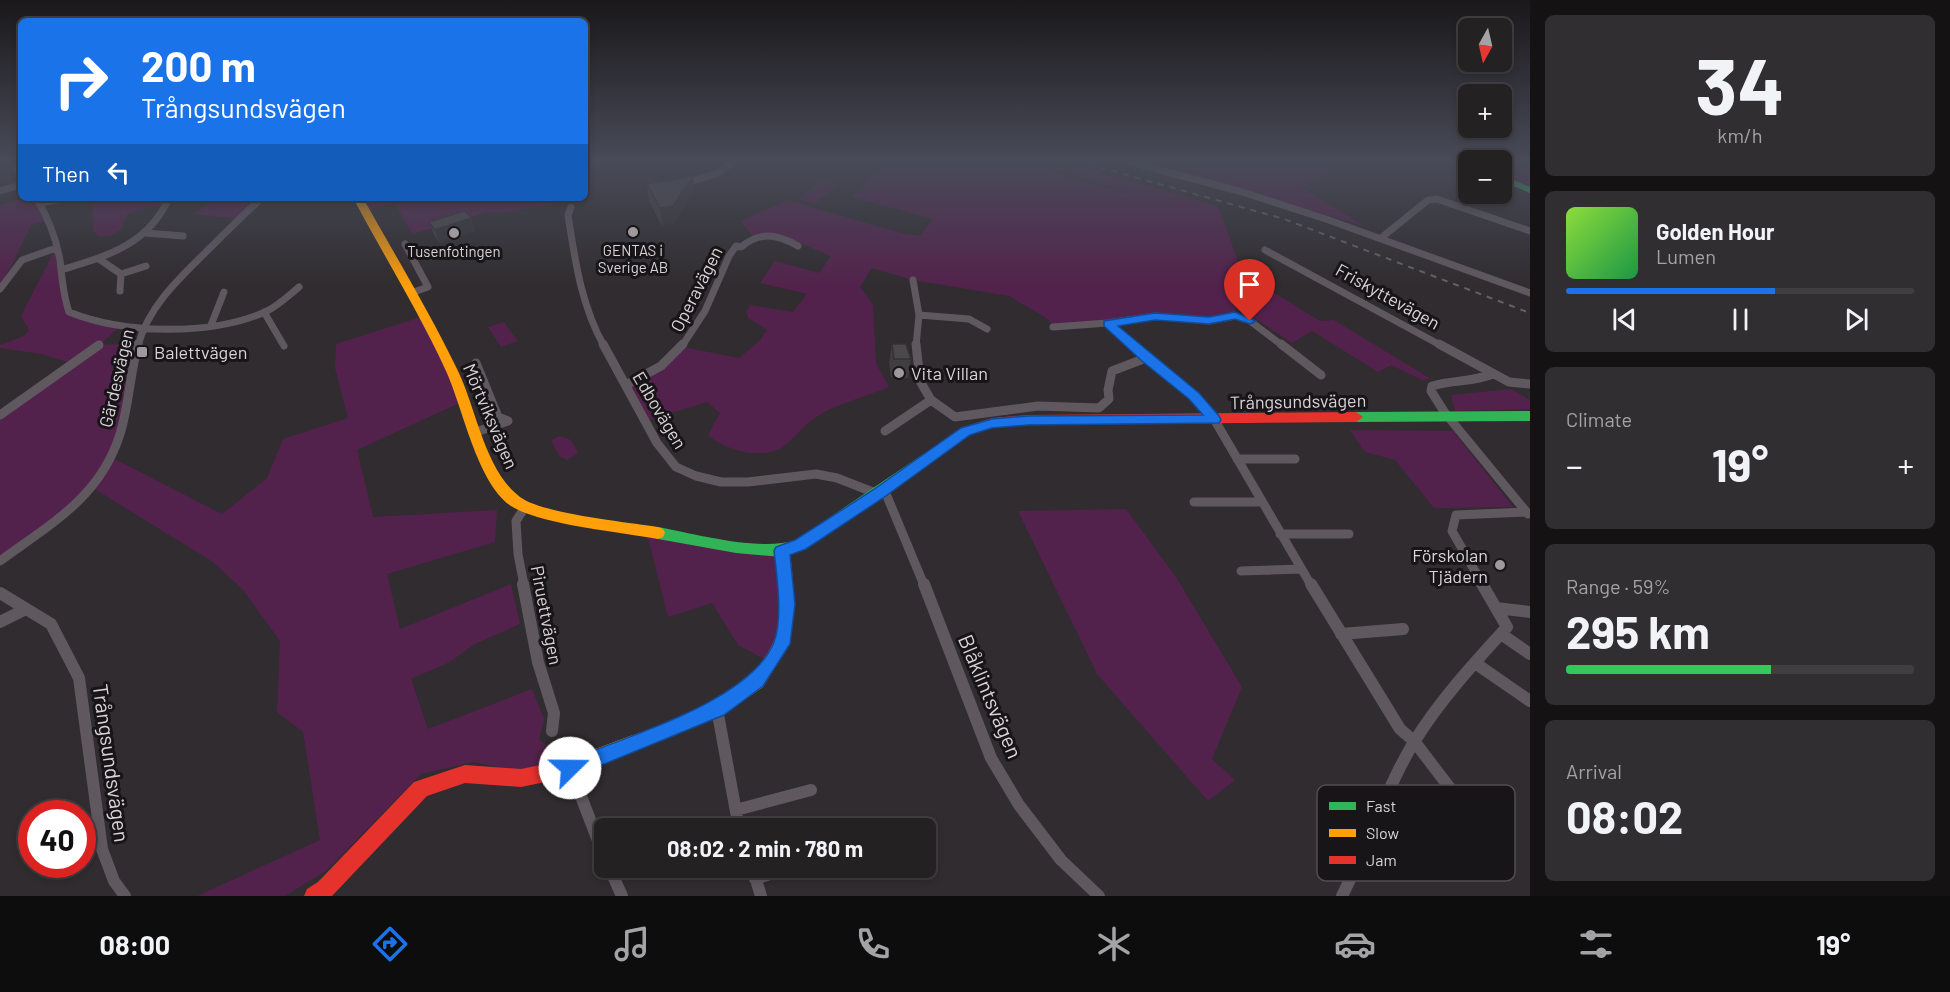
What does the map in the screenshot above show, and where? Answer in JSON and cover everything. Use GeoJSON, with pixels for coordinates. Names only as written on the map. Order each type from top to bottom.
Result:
{"type":"FeatureCollection","features":[{"type":"Feature","properties":{"kind":"street"},"geometry":{"type":"LineString","coordinates":[[39,203],[50,220],[61,270],[61,293],[69,312],[82,319],[98,323],[159,328],[211,325],[264,312],[299,287]]}},
{"type":"Feature","properties":{"kind":"street"},"geometry":{"type":"LineString","coordinates":[[61,270],[99,258],[126,246],[158,222],[167,203]]}},
{"type":"Feature","properties":{"kind":"street","name":"Gärdesvägen"},"geometry":{"type":"LineString","coordinates":[[0,561],[62,515],[92,488],[116,449],[123,428],[136,355],[144,326],[172,289],[258,203]]}},
{"type":"Feature","properties":{"kind":"street","name":"Mörtviksvägen"},"geometry":{"type":"LineString","coordinates":[[361,203],[453,372],[493,474],[514,500],[525,507]]}},
{"type":"Feature","properties":{"kind":"street"},"geometry":{"type":"LineString","coordinates":[[1275,203],[1381,238],[1530,293]]}},
{"type":"Feature","properties":{"kind":"street"},"geometry":{"type":"LineString","coordinates":[[1381,238],[1425,203]]}},
{"type":"Feature","properties":{"kind":"street"},"geometry":{"type":"LineString","coordinates":[[1448,203],[1530,231]]}},
{"type":"Feature","properties":{"kind":"street","name":"Edbovägen"},"geometry":{"type":"LineString","coordinates":[[571,207],[568,215],[578,279],[585,305],[596,332],[665,456],[685,472],[708,480],[734,482],[816,474],[881,491]]}},
{"type":"Feature","properties":{"kind":"street"},"geometry":{"type":"LineString","coordinates":[[146,233],[183,236]]}},
{"type":"Feature","properties":{"kind":"street","name":"Operavägen"},"geometry":{"type":"LineString","coordinates":[[626,385],[659,369],[683,347],[707,307],[724,272],[730,251],[736,246],[741,247],[752,237],[767,235],[778,236],[798,246]]}},
{"type":"Feature","properties":{"kind":"street"},"geometry":{"type":"LineString","coordinates":[[405,244],[428,287],[411,293]]}},
{"type":"Feature","properties":{"kind":"street"},"geometry":{"type":"LineString","coordinates":[[0,289],[17,262],[29,255],[56,248]]}},
{"type":"Feature","properties":{"kind":"street","name":"Friskyttevägen"},"geometry":{"type":"LineString","coordinates":[[1265,249],[1493,374],[1509,382],[1530,384]]}},
{"type":"Feature","properties":{"kind":"street"},"geometry":{"type":"LineString","coordinates":[[99,258],[121,274]]}},
{"type":"Feature","properties":{"kind":"street"},"geometry":{"type":"LineString","coordinates":[[121,274],[146,266]]}},
{"type":"Feature","properties":{"kind":"street"},"geometry":{"type":"LineString","coordinates":[[120,291],[121,274]]}},
{"type":"Feature","properties":{"kind":"street"},"geometry":{"type":"LineString","coordinates":[[913,280],[919,315],[914,345],[917,369],[927,395],[954,417],[1038,406],[1099,408],[1109,399],[1108,390],[1112,370],[1146,358]]}},
{"type":"Feature","properties":{"kind":"street"},"geometry":{"type":"LineString","coordinates":[[211,325],[224,292]]}},
{"type":"Feature","properties":{"kind":"street"},"geometry":{"type":"LineString","coordinates":[[264,312],[284,346]]}},
{"type":"Feature","properties":{"kind":"street"},"geometry":{"type":"LineString","coordinates":[[919,315],[969,319],[987,329]]}},
{"type":"Feature","properties":{"kind":"street"},"geometry":{"type":"LineString","coordinates":[[1053,327],[1108,323],[1155,316],[1209,321],[1235,316],[1250,321],[1321,375]]}},
{"type":"Feature","properties":{"kind":"street"},"geometry":{"type":"LineString","coordinates":[[1108,323],[1146,358],[1194,396],[1214,420],[1300,568],[1400,729],[1414,741],[1448,785]]}},
{"type":"Feature","properties":{"kind":"street"},"geometry":{"type":"LineString","coordinates":[[0,416],[99,345]]}},
{"type":"Feature","properties":{"kind":"street"},"geometry":{"type":"LineString","coordinates":[[476,363],[498,417],[508,421],[476,432]]}},
{"type":"Feature","properties":{"kind":"street"},"geometry":{"type":"LineString","coordinates":[[1493,374],[1479,381],[1440,383],[1431,386],[1433,397],[1528,514]]}},
{"type":"Feature","properties":{"kind":"street"},"geometry":{"type":"LineString","coordinates":[[885,431],[931,400]]}},
{"type":"Feature","properties":{"kind":"street","name":"Trångsundsvägen"},"geometry":{"type":"LineString","coordinates":[[782,551],[801,545],[966,431],[992,423],[1028,420],[1530,416]]}},
{"type":"Feature","properties":{"kind":"street"},"geometry":{"type":"LineString","coordinates":[[1237,459],[1295,459]]}},
{"type":"Feature","properties":{"kind":"street","name":"Blåklintsvägen"},"geometry":{"type":"LineString","coordinates":[[881,491],[927,592],[992,758],[1019,805],[1054,850],[1099,896]]}},
{"type":"Feature","properties":{"kind":"street"},"geometry":{"type":"LineString","coordinates":[[1194,502],[1261,502]]}},
{"type":"Feature","properties":{"kind":"street"},"geometry":{"type":"LineString","coordinates":[[322,894],[422,789],[465,774],[521,778],[570,768],[717,709],[757,681],[782,644],[787,604],[782,551],[736,547],[525,507]]}},
{"type":"Feature","properties":{"kind":"street","name":"Piruettvägen"},"geometry":{"type":"LineString","coordinates":[[525,507],[516,521],[518,554],[538,662],[554,712],[552,731]]}},
{"type":"Feature","properties":{"kind":"street"},"geometry":{"type":"LineString","coordinates":[[1391,785],[1414,741],[1448,693],[1507,627],[1452,531],[1456,515],[1528,514]]}},
{"type":"Feature","properties":{"kind":"street"},"geometry":{"type":"LineString","coordinates":[[1280,534],[1349,534]]}},
{"type":"Feature","properties":{"kind":"street"},"geometry":{"type":"LineString","coordinates":[[1240,571],[1300,568]]}},
{"type":"Feature","properties":{"kind":"street","name":"Trångsundsvägen"},"geometry":{"type":"LineString","coordinates":[[0,593],[24,610],[51,624],[79,678],[102,849],[106,865],[118,890],[125,896]]}},
{"type":"Feature","properties":{"kind":"street"},"geometry":{"type":"LineString","coordinates":[[1496,608],[1530,612]]}},
{"type":"Feature","properties":{"kind":"street"},"geometry":{"type":"LineString","coordinates":[[0,622],[24,610]]}},
{"type":"Feature","properties":{"kind":"street"},"geometry":{"type":"LineString","coordinates":[[1341,634],[1403,629]]}},
{"type":"Feature","properties":{"kind":"street"},"geometry":{"type":"LineString","coordinates":[[1501,634],[1530,654]]}},
{"type":"Feature","properties":{"kind":"street"},"geometry":{"type":"LineString","coordinates":[[1475,663],[1530,701]]}},
{"type":"Feature","properties":{"kind":"street"},"geometry":{"type":"LineString","coordinates":[[717,709],[737,818]]}},
{"type":"Feature","properties":{"kind":"street"},"geometry":{"type":"LineString","coordinates":[[570,768],[594,830]]}},
{"type":"Feature","properties":{"kind":"street"},"geometry":{"type":"LineString","coordinates":[[735,810],[811,790]]}},
{"type":"Feature","properties":{"kind":"street"},"geometry":{"type":"LineString","coordinates":[[614,878],[621,896]]}},
{"type":"Feature","properties":{"kind":"street"},"geometry":{"type":"LineString","coordinates":[[755,878],[761,896]]}},
{"type":"Feature","properties":{"kind":"street"},"geometry":{"type":"LineString","coordinates":[[1342,896],[1348,881]]}},
{"type":"Feature","properties":{"kind":"shaded area"},"geometry":{"type":"Polygon","coordinates":[[[39,203],[50,220],[31,225],[0,284],[0,205],[39,203]]]}},
{"type":"Feature","properties":{"kind":"shaded area"},"geometry":{"type":"Polygon","coordinates":[[[92,203],[167,203],[128,213],[121,230],[109,236],[98,236],[93,230],[92,203]]]}},
{"type":"Feature","properties":{"kind":"shaded area"},"geometry":{"type":"Polygon","coordinates":[[[258,203],[240,219],[193,214],[208,204],[258,203]]]}},
{"type":"Feature","properties":{"kind":"shaded area"},"geometry":{"type":"Polygon","coordinates":[[[361,203],[560,203],[508,212],[489,212],[412,234],[395,203],[365,211],[361,203]]]}},
{"type":"Feature","properties":{"kind":"shaded area"},"geometry":{"type":"Polygon","coordinates":[[[781,203],[797,203],[901,233],[920,236],[933,219],[873,203],[1207,203],[1218,206],[1241,270],[1235,316],[1209,321],[1164,316],[1053,327],[1048,319],[1009,296],[913,280],[872,268],[860,287],[873,304],[876,363],[889,387],[823,413],[811,420],[790,441],[773,452],[743,452],[723,445],[708,435],[720,413],[707,402],[645,421],[626,385],[683,347],[739,358],[760,340],[767,330],[748,318],[746,311],[750,305],[793,312],[807,294],[760,283],[775,261],[819,273],[831,256],[781,235],[753,236],[741,222],[781,203]]]}},
{"type":"Feature","properties":{"kind":"shaded area"},"geometry":{"type":"Polygon","coordinates":[[[1287,203],[1327,203],[1364,226],[1287,203]]]}},
{"type":"Feature","properties":{"kind":"shaded area"},"geometry":{"type":"Polygon","coordinates":[[[56,248],[69,312],[120,326],[100,345],[138,343],[111,457],[222,514],[267,478],[283,439],[348,418],[335,368],[336,344],[424,316],[464,401],[357,450],[373,517],[497,510],[495,542],[387,574],[400,629],[511,584],[520,624],[473,645],[450,662],[411,679],[428,729],[532,689],[544,719],[539,740],[553,749],[560,764],[521,772],[474,762],[421,774],[326,871],[285,896],[197,896],[320,840],[303,732],[277,712],[280,641],[243,590],[213,562],[93,488],[0,561],[0,415],[71,363],[41,354],[0,348],[0,345],[24,336],[29,330],[21,316],[56,248]]]}},
{"type":"Feature","properties":{"kind":"shaded area"},"geometry":{"type":"Polygon","coordinates":[[[1255,281],[1320,321],[1334,320],[1431,379],[1422,380],[1391,365],[1378,372],[1312,331],[1292,343],[1248,314],[1255,281]]]}},
{"type":"Feature","properties":{"kind":"shaded area"},"geometry":{"type":"Polygon","coordinates":[[[504,322],[518,341],[501,347],[488,327],[504,322]]]}},
{"type":"Feature","properties":{"kind":"shaded area"},"geometry":{"type":"Polygon","coordinates":[[[1511,389],[1530,400],[1530,409],[1455,411],[1451,395],[1511,389]]]}},
{"type":"Feature","properties":{"kind":"shaded area"},"geometry":{"type":"Polygon","coordinates":[[[1350,430],[1453,431],[1513,507],[1434,508],[1395,460],[1365,452],[1350,430]]]}},
{"type":"Feature","properties":{"kind":"shaded area"},"geometry":{"type":"Polygon","coordinates":[[[560,436],[571,440],[578,453],[567,460],[559,456],[551,440],[560,436]]]}},
{"type":"Feature","properties":{"kind":"shaded area"},"geometry":{"type":"Polygon","coordinates":[[[1126,509],[1176,577],[1242,687],[1212,759],[1235,780],[1208,801],[1097,674],[1018,511],[1126,509]]]}},
{"type":"Feature","properties":{"kind":"shaded area"},"geometry":{"type":"Polygon","coordinates":[[[646,530],[782,551],[787,604],[770,662],[738,645],[712,603],[668,617],[646,530]]]}},
{"type":"Feature","properties":{"kind":"building"},"geometry":{"type":"Polygon","coordinates":[[[657,203],[675,203],[673,206],[660,208],[657,203]]]}},
{"type":"Feature","properties":{"kind":"building"},"geometry":{"type":"Polygon","coordinates":[[[465,211],[471,218],[435,230],[429,222],[465,211]]]}},
{"type":"Feature","properties":{"kind":"building"},"geometry":{"type":"Polygon","coordinates":[[[892,344],[906,344],[911,359],[894,359],[892,344]]]}},
{"type":"Feature","properties":{"kind":"railway"},"geometry":{"type":"LineString","coordinates":[[1226,203],[1284,219],[1530,313]]}},
{"type":"Feature","properties":{"kind":"traffic: fast"},"geometry":{"type":"LineString","coordinates":[[1356,417],[1530,416]]}},
{"type":"Feature","properties":{"kind":"traffic: fast"},"geometry":{"type":"LineString","coordinates":[[658,533],[736,547],[782,551],[801,545],[878,494],[965,431]]}},
{"type":"Feature","properties":{"kind":"traffic: slow"},"geometry":{"type":"LineString","coordinates":[[361,203],[452,371],[485,458],[503,489],[515,501],[542,511],[658,533]]}},
{"type":"Feature","properties":{"kind":"traffic: slow"},"geometry":{"type":"LineString","coordinates":[[597,757],[717,709],[757,681],[782,644],[787,604],[782,551]]}},
{"type":"Feature","properties":{"kind":"traffic: jam"},"geometry":{"type":"LineString","coordinates":[[965,431],[992,423],[1028,420],[1356,417]]}},
{"type":"Feature","properties":{"kind":"traffic: jam"},"geometry":{"type":"LineString","coordinates":[[314,896],[325,889],[421,789],[465,774],[521,778],[570,768],[597,757]]}},
{"type":"Feature","properties":{"kind":"place","name":"GENTAS i Sverige AB"},"geometry":{"type":"Point","coordinates":[633,232]}},
{"type":"Feature","properties":{"kind":"place","name":"Tusenfotingen"},"geometry":{"type":"Point","coordinates":[454,233]}},
{"type":"Feature","properties":{"kind":"place","name":"Balettvägen"},"geometry":{"type":"Point","coordinates":[142,352]}},
{"type":"Feature","properties":{"kind":"place","name":"Vita Villan"},"geometry":{"type":"Point","coordinates":[899,373]}},
{"type":"Feature","properties":{"kind":"place","name":"Förskolan Tjädern"},"geometry":{"type":"Point","coordinates":[1500,565]}},
{"type":"Feature","properties":{"kind":"route"},"geometry":{"type":"LineString","coordinates":[[570,768],[717,709],[757,681],[782,644],[787,604],[782,551],[801,545],[878,494],[966,431],[992,423],[1028,420],[1214,420],[1194,396],[1146,358],[1108,323],[1155,316],[1209,321],[1230,315],[1250,321]]}}]}
